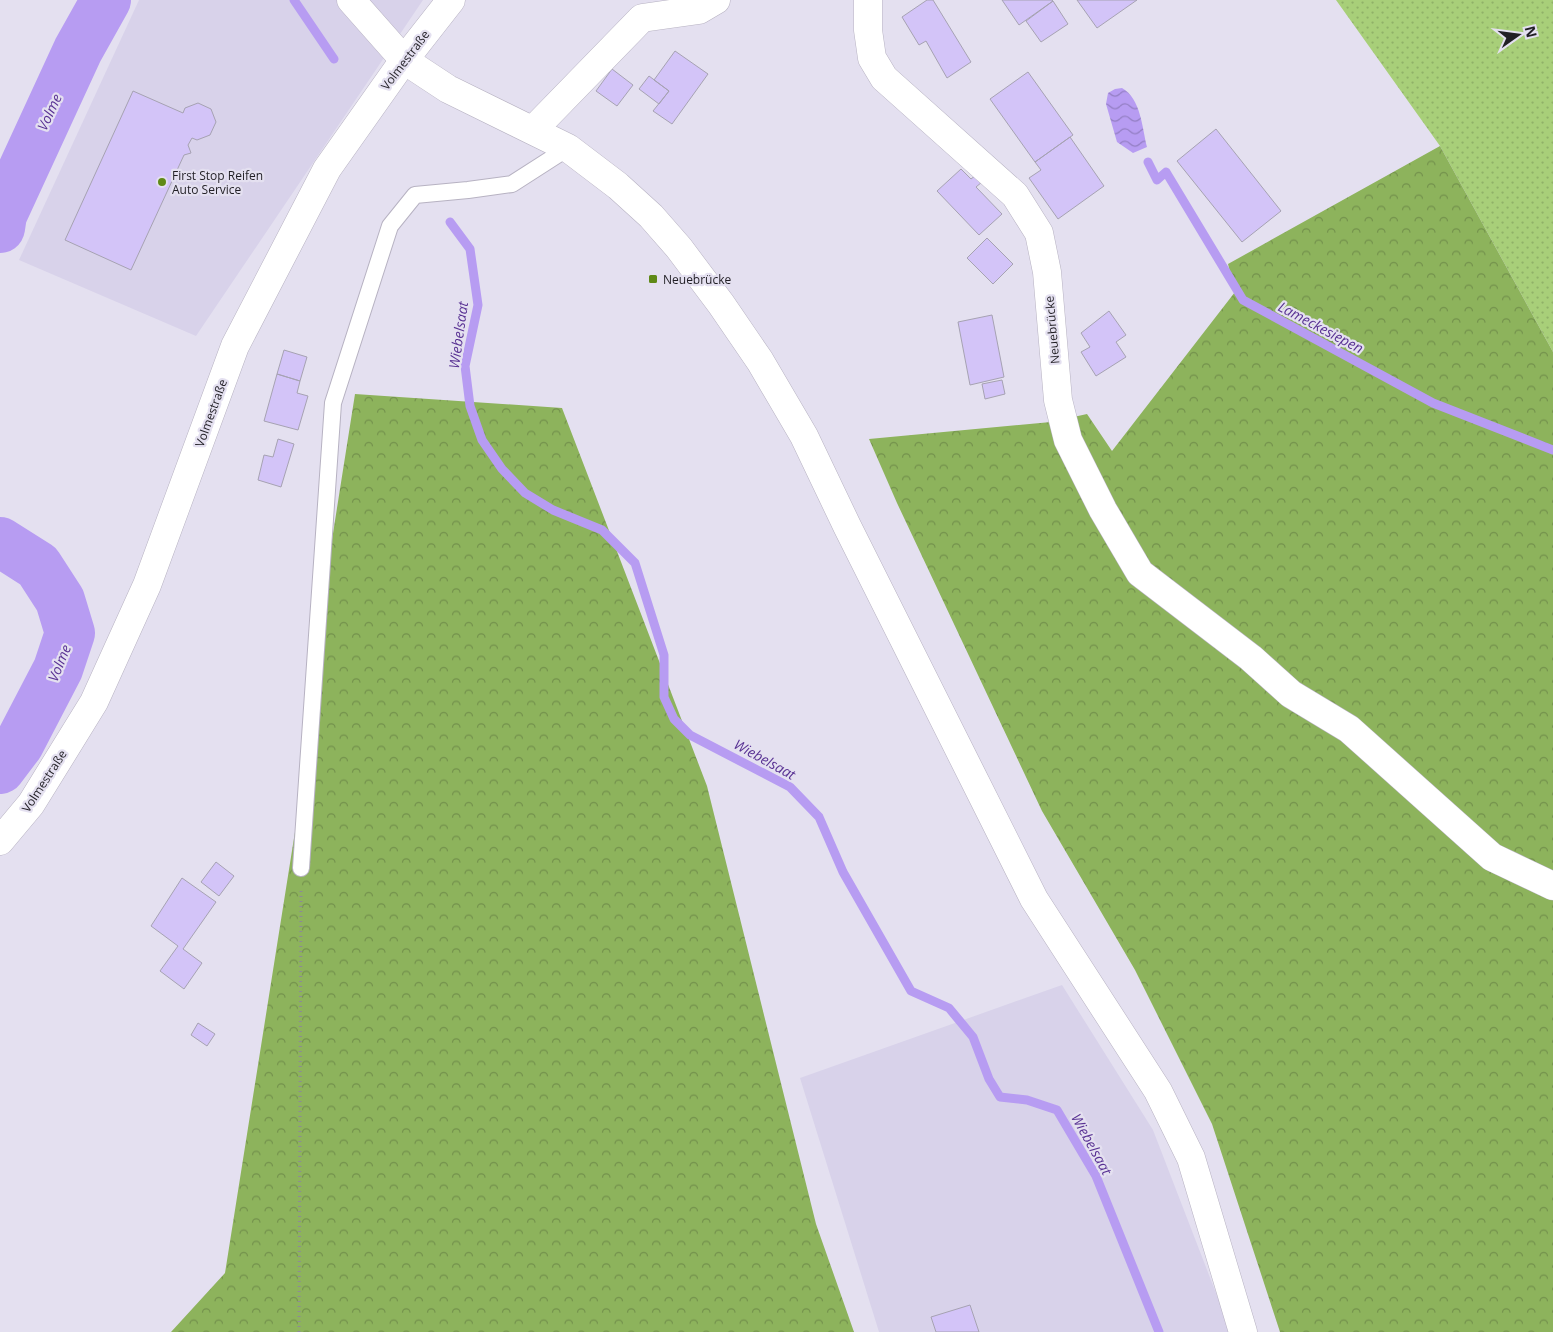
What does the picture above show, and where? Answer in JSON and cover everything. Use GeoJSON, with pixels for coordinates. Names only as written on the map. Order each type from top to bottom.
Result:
{"type":"FeatureCollection","features":[{"type":"Feature","properties":{"kind":"main road"},"geometry":{"type":"LineString","coordinates":[[351,0],[404,60],[448,89],[568,148],[618,186],[651,216],[679,248],[721,304],[760,361],[804,436],[847,526],[1034,899],[1162,1100],[1191,1158],[1243,1332]]}},
{"type":"Feature","properties":{"kind":"main road","name":"Volmestraße"},"geometry":{"type":"LineString","coordinates":[[0,841],[31,804],[94,702],[147,585],[235,346],[327,169],[404,60],[451,0]]}},
{"type":"Feature","properties":{"kind":"main road"},"geometry":{"type":"LineString","coordinates":[[533,130],[642,18],[699,10],[716,0]]}},
{"type":"Feature","properties":{"kind":"main road","name":"Neuebrücke"},"geometry":{"type":"LineString","coordinates":[[868,0],[868,30],[872,58],[884,78],[1015,195],[1039,233],[1047,272],[1058,400],[1068,440],[1103,510],[1140,573],[1250,658],[1291,694],[1350,729],[1492,857],[1553,886]]}},
{"type":"Feature","properties":{"kind":"lane"},"geometry":{"type":"LineString","coordinates":[[302,868],[333,403],[390,226],[414,195],[512,184],[568,148]]}},
{"type":"Feature","properties":{"kind":"path"},"geometry":{"type":"LineString","coordinates":[[299,1332],[302,868]]}},
{"type":"Feature","properties":{"kind":"shaded area"},"geometry":{"type":"Polygon","coordinates":[[[139,0],[423,0],[196,336],[19,260],[139,0]]]}},
{"type":"Feature","properties":{"kind":"shaded area"},"geometry":{"type":"Polygon","coordinates":[[[1062,985],[1153,1130],[1231,1332],[879,1332],[800,1078],[1062,985]]]}},
{"type":"Feature","properties":{"kind":"green space"},"geometry":{"type":"Polygon","coordinates":[[[1336,0],[1553,0],[1553,352],[1440,146],[1336,0]]]}},
{"type":"Feature","properties":{"kind":"green space"},"geometry":{"type":"Polygon","coordinates":[[[1440,146],[1553,352],[1553,1332],[1280,1332],[1212,1124],[1135,970],[1042,811],[897,503],[869,439],[1051,422],[1087,414],[1112,451],[1235,292],[1228,264],[1440,146]]]}},
{"type":"Feature","properties":{"kind":"green space"},"geometry":{"type":"Polygon","coordinates":[[[355,394],[562,408],[707,786],[816,1224],[854,1332],[171,1332],[225,1273],[311,741],[325,584],[355,394]]]}},
{"type":"Feature","properties":{"kind":"water"},"geometry":{"type":"Polygon","coordinates":[[[1122,88],[1137,106],[1147,147],[1133,153],[1117,142],[1106,104],[1108,93],[1122,88]]]}},
{"type":"Feature","properties":{"kind":"building"},"geometry":{"type":"Polygon","coordinates":[[[927,0],[933,0],[971,62],[947,78],[926,41],[919,45],[902,17],[927,0]]]}},
{"type":"Feature","properties":{"kind":"building"},"geometry":{"type":"Polygon","coordinates":[[[1002,0],[1052,0],[1053,1],[1019,25],[1002,0]]]}},
{"type":"Feature","properties":{"kind":"building"},"geometry":{"type":"Polygon","coordinates":[[[1077,0],[1137,0],[1097,28],[1077,0]]]}},
{"type":"Feature","properties":{"kind":"building"},"geometry":{"type":"Polygon","coordinates":[[[1053,1],[1068,24],[1041,42],[1026,21],[1053,1]]]}},
{"type":"Feature","properties":{"kind":"building"},"geometry":{"type":"Polygon","coordinates":[[[675,51],[708,74],[672,124],[653,111],[669,91],[654,80],[675,51]]]}},
{"type":"Feature","properties":{"kind":"building"},"geometry":{"type":"Polygon","coordinates":[[[612,69],[633,85],[617,106],[596,91],[612,69]]]}},
{"type":"Feature","properties":{"kind":"building"},"geometry":{"type":"Polygon","coordinates":[[[1028,72],[1073,135],[1035,162],[990,99],[1028,72]]]}},
{"type":"Feature","properties":{"kind":"building"},"geometry":{"type":"Polygon","coordinates":[[[649,76],[669,91],[659,104],[639,89],[649,76]]]}},
{"type":"Feature","properties":{"kind":"building"},"geometry":{"type":"Polygon","coordinates":[[[133,91],[183,113],[185,108],[198,103],[211,109],[216,122],[210,135],[197,140],[192,138],[188,145],[191,153],[184,155],[131,270],[65,240],[133,91]]]}},
{"type":"Feature","properties":{"kind":"building"},"geometry":{"type":"Polygon","coordinates":[[[1216,129],[1281,211],[1242,242],[1177,161],[1216,129]]]}},
{"type":"Feature","properties":{"kind":"building"},"geometry":{"type":"Polygon","coordinates":[[[1070,137],[1104,186],[1058,219],[1029,178],[1041,170],[1035,162],[1070,137]]]}},
{"type":"Feature","properties":{"kind":"building"},"geometry":{"type":"Polygon","coordinates":[[[961,169],[971,179],[976,175],[982,182],[976,187],[1002,214],[979,235],[937,191],[961,169]]]}},
{"type":"Feature","properties":{"kind":"building"},"geometry":{"type":"Polygon","coordinates":[[[987,238],[1013,264],[993,284],[967,258],[987,238]]]}},
{"type":"Feature","properties":{"kind":"building"},"geometry":{"type":"Polygon","coordinates":[[[1109,311],[1126,335],[1116,342],[1126,357],[1096,376],[1081,352],[1090,347],[1081,333],[1109,311]]]}},
{"type":"Feature","properties":{"kind":"building"},"geometry":{"type":"Polygon","coordinates":[[[992,315],[1004,377],[970,385],[958,322],[992,315]]]}},
{"type":"Feature","properties":{"kind":"building"},"geometry":{"type":"Polygon","coordinates":[[[284,350],[307,357],[300,381],[277,374],[284,350]]]}},
{"type":"Feature","properties":{"kind":"building"},"geometry":{"type":"Polygon","coordinates":[[[277,374],[300,381],[297,393],[308,396],[298,430],[264,421],[277,374]]]}},
{"type":"Feature","properties":{"kind":"building"},"geometry":{"type":"Polygon","coordinates":[[[1002,380],[1005,394],[985,399],[982,384],[1002,380]]]}},
{"type":"Feature","properties":{"kind":"building"},"geometry":{"type":"Polygon","coordinates":[[[278,439],[294,444],[281,487],[258,480],[264,455],[273,457],[278,439]]]}},
{"type":"Feature","properties":{"kind":"building"},"geometry":{"type":"Polygon","coordinates":[[[216,862],[234,876],[219,896],[201,882],[216,862]]]}},
{"type":"Feature","properties":{"kind":"building"},"geometry":{"type":"Polygon","coordinates":[[[182,878],[216,902],[183,949],[202,963],[184,989],[160,971],[178,946],[151,926],[182,878]]]}},
{"type":"Feature","properties":{"kind":"building"},"geometry":{"type":"Polygon","coordinates":[[[198,1023],[215,1034],[207,1046],[191,1035],[198,1023]]]}},
{"type":"Feature","properties":{"kind":"building"},"geometry":{"type":"Polygon","coordinates":[[[970,1305],[979,1332],[936,1332],[931,1317],[970,1305]]]}},
{"type":"Feature","properties":{"kind":"waterway","name":"Volme"},"geometry":{"type":"LineString","coordinates":[[0,228],[2,215],[78,50],[106,0]]}},
{"type":"Feature","properties":{"kind":"waterway","name":"Wiebelsaat"},"geometry":{"type":"LineString","coordinates":[[294,0],[334,59]]}},
{"type":"Feature","properties":{"kind":"waterway","name":"Lameckesiepen"},"geometry":{"type":"LineString","coordinates":[[1148,162],[1157,180],[1166,172],[1243,300],[1433,403],[1553,450]]}},
{"type":"Feature","properties":{"kind":"waterway","name":"Wiebelsaat"},"geometry":{"type":"LineString","coordinates":[[450,222],[470,249],[478,305],[465,366],[470,406],[482,440],[502,469],[525,493],[553,510],[602,530],[635,563],[664,655],[664,697],[674,719],[690,735],[790,787],[819,817],[843,872],[911,991],[949,1008],[973,1037],[989,1079],[1000,1097],[1027,1100],[1057,1110],[1096,1176],[1159,1332]]}},
{"type":"Feature","properties":{"kind":"waterway","name":"Volme"},"geometry":{"type":"LineString","coordinates":[[0,542],[38,566],[60,600],[70,633],[58,669],[19,744],[0,769]]}},
{"type":"Feature","properties":{"kind":"place","name":"First Stop Reifen Auto Service"},"geometry":{"type":"Point","coordinates":[162,182]}},
{"type":"Feature","properties":{"kind":"place","name":"Neuebrücke"},"geometry":{"type":"Point","coordinates":[653,279]}}]}
